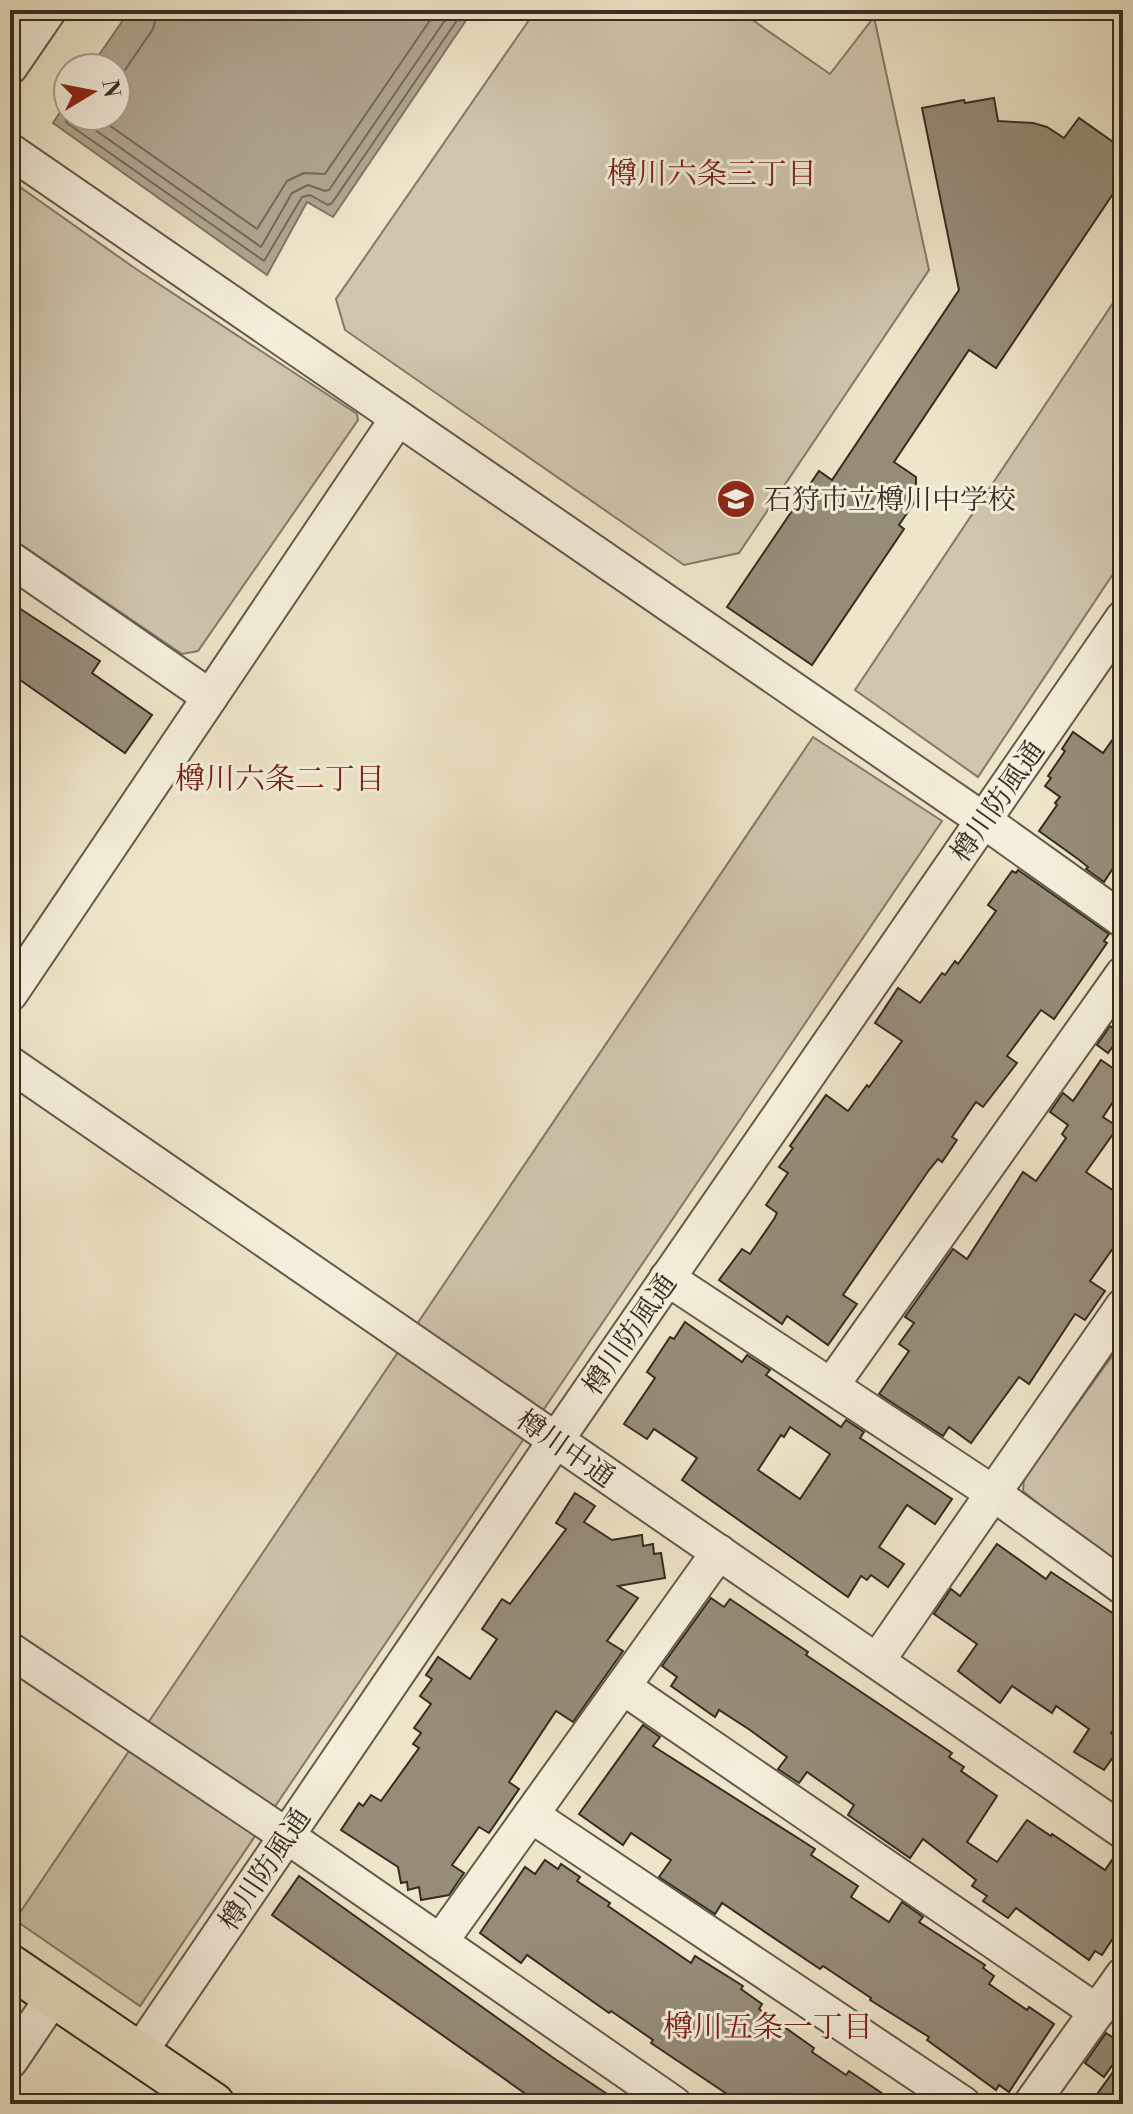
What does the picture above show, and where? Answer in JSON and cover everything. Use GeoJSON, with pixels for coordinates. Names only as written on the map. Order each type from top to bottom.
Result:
{"type":"FeatureCollection","features":[{"type":"Feature","properties":{"kind":"main road"},"geometry":{"type":"LineString","coordinates":[[10,1966],[213,2104]]}},
{"type":"Feature","properties":{"kind":"street"},"geometry":{"type":"LineString","coordinates":[[10,67],[49,10]]}},
{"type":"Feature","properties":{"kind":"street"},"geometry":{"type":"LineString","coordinates":[[10,151],[983,820],[1123,920]]}},
{"type":"Feature","properties":{"kind":"street"},"geometry":{"type":"LineString","coordinates":[[10,994],[398,418]]}},
{"type":"Feature","properties":{"kind":"street"},"geometry":{"type":"LineString","coordinates":[[12,564],[210,697]]}},
{"type":"Feature","properties":{"kind":"street","name":"樽川防風通"},"geometry":{"type":"LineString","coordinates":[[139,2053],[667,1278],[1123,618]]}},
{"type":"Feature","properties":{"kind":"street"},"geometry":{"type":"LineString","coordinates":[[831,1386],[1123,974]]}},
{"type":"Feature","properties":{"kind":"street","name":"樽川中通"},"geometry":{"type":"LineString","coordinates":[[10,1064],[1123,1831]]}},
{"type":"Feature","properties":{"kind":"street"},"geometry":{"type":"LineString","coordinates":[[667,1278],[993,1493],[1123,1587]]}},
{"type":"Feature","properties":{"kind":"street"},"geometry":{"type":"LineString","coordinates":[[877,1661],[1123,1306]]}},
{"type":"Feature","properties":{"kind":"street"},"geometry":{"type":"LineString","coordinates":[[440,1942],[719,1552]]}},
{"type":"Feature","properties":{"kind":"street"},"geometry":{"type":"LineString","coordinates":[[10,1650],[287,1836],[674,2104]]}},
{"type":"Feature","properties":{"kind":"street"},"geometry":{"type":"LineString","coordinates":[[623,1687],[1097,2012]]}},
{"type":"Feature","properties":{"kind":"street"},"geometry":{"type":"LineString","coordinates":[[531,1815],[963,2104]]}},
{"type":"Feature","properties":{"kind":"street"},"geometry":{"type":"LineString","coordinates":[[1031,2104],[1123,1975]]}},
{"type":"Feature","properties":{"kind":"street"},"geometry":{"type":"LineString","coordinates":[[10,2061],[54,1996]]}},
{"type":"Feature","properties":{"kind":"shaded area","name":"石狩市立樽川中学校"},"geometry":{"type":"Polygon","coordinates":[[[536,10],[738,10],[830,74],[874,17],[929,270],[739,553],[684,565],[345,330],[336,299],[536,10]]]}},
{"type":"Feature","properties":{"kind":"shaded area"},"geometry":{"type":"Polygon","coordinates":[[[10,180],[136,269],[357,414],[358,420],[198,651],[182,654],[10,537],[10,180]]]}},
{"type":"Feature","properties":{"kind":"shaded area"},"geometry":{"type":"Polygon","coordinates":[[[1123,288],[1123,559],[978,777],[855,690],[1123,288]]]}},
{"type":"Feature","properties":{"kind":"shaded area"},"geometry":{"type":"Polygon","coordinates":[[[813,737],[942,821],[140,2006],[15,1920],[813,737]]]}},
{"type":"Feature","properties":{"kind":"shaded area"},"geometry":{"type":"Polygon","coordinates":[[[1123,1341],[1123,1574],[1023,1491],[1024,1478],[1123,1341]]]}},
{"type":"Feature","properties":{"kind":"water"},"geometry":{"type":"Polygon","coordinates":[[[130,10],[473,10],[333,217],[307,202],[267,275],[66,132],[132,132],[132,52],[101,52],[130,10]]]}},
{"type":"Feature","properties":{"kind":"building"},"geometry":{"type":"Polygon","coordinates":[[[994,98],[998,121],[1033,123],[1047,127],[1064,138],[1079,118],[1123,149],[1123,179],[996,368],[969,350],[894,462],[916,477],[916,500],[899,525],[904,529],[812,665],[727,607],[819,471],[832,480],[959,290],[922,108],[994,98]]]}},
{"type":"Feature","properties":{"kind":"building"},"geometry":{"type":"Polygon","coordinates":[[[19,608],[100,661],[92,673],[152,715],[125,753],[10,673],[10,621],[19,608]]]}},
{"type":"Feature","properties":{"kind":"building"},"geometry":{"type":"Polygon","coordinates":[[[1123,725],[1123,853],[1104,882],[1039,831],[1060,797],[1045,786],[1051,778],[1048,776],[1065,751],[1062,749],[1073,732],[1103,753],[1123,725]]]}},
{"type":"Feature","properties":{"kind":"building"},"geometry":{"type":"Polygon","coordinates":[[[1018,870],[1109,934],[1104,941],[1107,943],[1054,1019],[1041,1010],[1007,1056],[1017,1063],[983,1107],[976,1102],[952,1137],[957,1140],[942,1162],[938,1159],[929,1170],[843,1295],[857,1304],[828,1345],[787,1316],[782,1324],[719,1280],[742,1249],[750,1254],[774,1219],[777,1213],[766,1205],[788,1173],[779,1167],[826,1095],[848,1111],[902,1041],[875,1023],[898,988],[920,1003],[942,973],[945,975],[955,961],[958,964],[996,911],[988,905],[1012,871],[1016,873],[1018,870]]]}},
{"type":"Feature","properties":{"kind":"building"},"geometry":{"type":"Polygon","coordinates":[[[1110,1026],[1122,1034],[1108,1053],[1097,1045],[1110,1026]]]}},
{"type":"Feature","properties":{"kind":"building"},"geometry":{"type":"Polygon","coordinates":[[[1101,1060],[1123,1075],[1123,1087],[1103,1117],[1118,1127],[1086,1172],[1123,1197],[1123,1234],[1090,1281],[1105,1291],[1085,1320],[1075,1314],[1029,1384],[1019,1377],[971,1443],[949,1427],[943,1436],[879,1394],[909,1351],[899,1344],[914,1323],[905,1317],[953,1249],[967,1259],[1023,1172],[1036,1181],[1066,1138],[1062,1134],[1068,1125],[1050,1112],[1063,1093],[1073,1101],[1101,1060]]]}},
{"type":"Feature","properties":{"kind":"building"},"geometry":{"type":"Polygon","coordinates":[[[685,1322],[742,1362],[747,1355],[770,1370],[766,1375],[841,1427],[846,1420],[864,1432],[860,1438],[952,1499],[935,1524],[907,1505],[879,1547],[904,1564],[888,1587],[871,1575],[867,1580],[861,1576],[848,1597],[682,1480],[697,1458],[654,1429],[647,1439],[624,1424],[655,1378],[647,1372],[670,1337],[674,1339],[685,1322]],[[790,1427],[784,1437],[781,1435],[758,1470],[800,1499],[830,1454],[790,1427]]]}},
{"type":"Feature","properties":{"kind":"building"},"geometry":{"type":"Polygon","coordinates":[[[575,1493],[595,1506],[584,1522],[612,1540],[642,1535],[643,1546],[653,1544],[654,1554],[661,1553],[665,1578],[618,1586],[638,1598],[607,1641],[623,1651],[573,1722],[556,1711],[509,1782],[519,1789],[489,1833],[479,1827],[452,1865],[464,1873],[449,1895],[421,1900],[419,1887],[408,1890],[407,1882],[401,1883],[398,1867],[341,1830],[359,1803],[363,1806],[371,1795],[381,1801],[419,1748],[413,1744],[421,1733],[414,1728],[431,1704],[420,1696],[432,1679],[426,1675],[438,1657],[470,1679],[497,1639],[482,1629],[502,1599],[510,1604],[566,1529],[556,1523],[575,1493]]]}},
{"type":"Feature","properties":{"kind":"building"},"geometry":{"type":"Polygon","coordinates":[[[997,1544],[1046,1579],[1051,1572],[1123,1620],[1123,1716],[1111,1733],[1123,1743],[1104,1770],[1074,1752],[1089,1729],[1056,1706],[1052,1713],[1012,1686],[1000,1703],[958,1671],[977,1644],[934,1614],[951,1589],[960,1596],[997,1544]]]}},
{"type":"Feature","properties":{"kind":"building"},"geometry":{"type":"Polygon","coordinates":[[[711,1598],[724,1607],[730,1599],[808,1652],[806,1655],[952,1753],[949,1757],[964,1767],[961,1771],[997,1796],[967,1842],[997,1862],[1027,1820],[1105,1870],[1119,1850],[1123,1851],[1123,1923],[1102,1955],[1095,1951],[1089,1960],[1016,1908],[1008,1918],[983,1901],[987,1896],[972,1886],[976,1880],[923,1839],[910,1858],[848,1815],[854,1805],[807,1772],[799,1783],[778,1769],[787,1757],[750,1730],[719,1710],[715,1717],[671,1686],[677,1677],[662,1666],[711,1598]]]}},
{"type":"Feature","properties":{"kind":"building"},"geometry":{"type":"Polygon","coordinates":[[[643,1725],[660,1737],[653,1746],[815,1849],[811,1855],[858,1886],[851,1897],[889,1922],[902,1902],[923,1917],[919,1922],[985,1965],[983,1968],[994,1976],[989,1984],[1054,2024],[1009,2092],[999,2085],[996,2090],[927,2040],[929,2037],[722,1903],[715,1914],[659,1877],[671,1860],[631,1833],[623,1845],[579,1814],[643,1725]]]}},
{"type":"Feature","properties":{"kind":"building"},"geometry":{"type":"Polygon","coordinates":[[[545,1860],[558,1869],[561,1864],[580,1877],[577,1881],[610,1903],[608,1906],[691,1963],[695,1956],[743,1986],[741,1989],[762,2004],[759,2009],[814,2048],[812,2052],[846,2075],[849,2071],[898,2104],[742,2104],[527,1955],[521,1963],[480,1933],[525,1867],[535,1874],[545,1860]]]}},
{"type":"Feature","properties":{"kind":"building"},"geometry":{"type":"Polygon","coordinates":[[[299,1876],[622,2104],[540,2104],[272,1915],[299,1876]]]}},
{"type":"Feature","properties":{"kind":"building"},"geometry":{"type":"Polygon","coordinates":[[[1106,2033],[1123,2044],[1123,2050],[1104,2077],[1085,2063],[1106,2033]]]}},
{"type":"Feature","properties":{"kind":"building"},"geometry":{"type":"Polygon","coordinates":[[[1123,2058],[1123,2104],[1090,2104],[1123,2058]]]}},
{"type":"Feature","properties":{"kind":"place","name":"石狩市立樽川中学校"},"geometry":{"type":"Point","coordinates":[736,499]}},
{"type":"Feature","properties":{"kind":"district","name":"樽川六条三丁目"},"geometry":{"type":"Point","coordinates":[712,174]}},
{"type":"Feature","properties":{"kind":"district","name":"樽川六条二丁目"},"geometry":{"type":"Point","coordinates":[280,779]}},
{"type":"Feature","properties":{"kind":"district","name":"樽川五条一丁目"},"geometry":{"type":"Point","coordinates":[768,2027]}}]}
